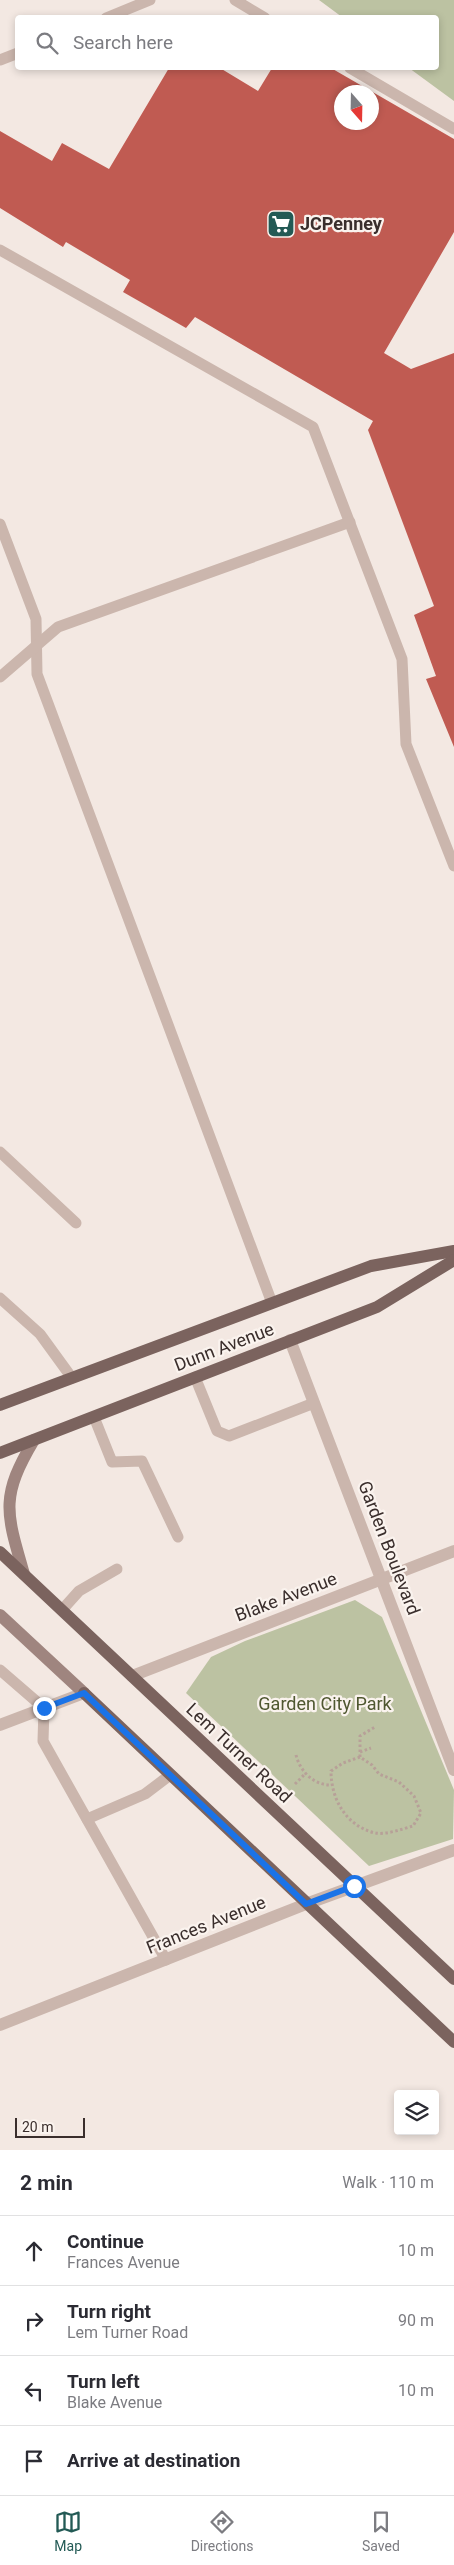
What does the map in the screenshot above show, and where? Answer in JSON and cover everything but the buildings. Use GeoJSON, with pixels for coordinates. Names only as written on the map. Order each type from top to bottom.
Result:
{"type":"FeatureCollection","features":[{"type":"Feature","properties":{"kind":"main road","name":"Dunn Avenue"},"geometry":{"type":"LineString","coordinates":[[0,1405],[371,1266],[454,1251]]}},
{"type":"Feature","properties":{"kind":"main road","name":"Dunn Avenue"},"geometry":{"type":"LineString","coordinates":[[0,1453],[377,1307],[454,1260]]}},
{"type":"Feature","properties":{"kind":"main road"},"geometry":{"type":"LineString","coordinates":[[24,1574],[9,1521],[7,1492],[18,1462],[34,1440]]}},
{"type":"Feature","properties":{"kind":"main road","name":"Lem Turner Road"},"geometry":{"type":"LineString","coordinates":[[0,1552],[454,1979]]}},
{"type":"Feature","properties":{"kind":"main road"},"geometry":{"type":"LineString","coordinates":[[0,1614],[454,2042]]}},
{"type":"Feature","properties":{"kind":"street","name":"Garden Boulevard"},"geometry":{"type":"LineString","coordinates":[[290,1340],[383,1578],[454,1770]]}},
{"type":"Feature","properties":{"kind":"street","name":"Blake Avenue"},"geometry":{"type":"LineString","coordinates":[[132,1676],[454,1551]]}},
{"type":"Feature","properties":{"kind":"street"},"geometry":{"type":"LineString","coordinates":[[0,1725],[84,1693]]}},
{"type":"Feature","properties":{"kind":"street","name":"Frances Avenue"},"geometry":{"type":"LineString","coordinates":[[0,2025],[306,1904],[454,1850]]}},
{"type":"Feature","properties":{"kind":"lane"},"geometry":{"type":"LineString","coordinates":[[113,15],[150,0]]}},
{"type":"Feature","properties":{"kind":"lane"},"geometry":{"type":"LineString","coordinates":[[235,0],[259,15]]}},
{"type":"Feature","properties":{"kind":"lane"},"geometry":{"type":"LineString","coordinates":[[0,60],[15,54]]}},
{"type":"Feature","properties":{"kind":"lane"},"geometry":{"type":"LineString","coordinates":[[353,70],[454,129]]}},
{"type":"Feature","properties":{"kind":"lane"},"geometry":{"type":"LineString","coordinates":[[0,250],[313,427],[402,659],[406,744],[454,866]]}},
{"type":"Feature","properties":{"kind":"lane"},"geometry":{"type":"LineString","coordinates":[[0,677],[58,627],[350,522]]}},
{"type":"Feature","properties":{"kind":"lane"},"geometry":{"type":"LineString","coordinates":[[0,524],[36,618],[39,680],[272,1303]]}},
{"type":"Feature","properties":{"kind":"lane"},"geometry":{"type":"LineString","coordinates":[[0,1152],[76,1224]]}},
{"type":"Feature","properties":{"kind":"lane"},"geometry":{"type":"LineString","coordinates":[[0,1299],[40,1334],[72,1378]]}},
{"type":"Feature","properties":{"kind":"lane"},"geometry":{"type":"LineString","coordinates":[[195,1377],[217,1431],[229,1436],[314,1403]]}},
{"type":"Feature","properties":{"kind":"lane"},"geometry":{"type":"LineString","coordinates":[[94,1417],[112,1462],[142,1461],[178,1537]]}},
{"type":"Feature","properties":{"kind":"lane"},"geometry":{"type":"LineString","coordinates":[[62,1610],[79,1591],[116,1569]]}},
{"type":"Feature","properties":{"kind":"lane"},"geometry":{"type":"LineString","coordinates":[[0,1670],[44,1708],[43,1741],[166,1960]]}},
{"type":"Feature","properties":{"kind":"lane"},"geometry":{"type":"LineString","coordinates":[[87,1820],[145,1794],[170,1775]]}},
{"type":"Feature","properties":{"kind":"path"},"geometry":{"type":"LineString","coordinates":[[360,1757],[360,1736],[375,1727]]}},
{"type":"Feature","properties":{"kind":"path"},"geometry":{"type":"LineString","coordinates":[[360,1752],[371,1748]]}},
{"type":"Feature","properties":{"kind":"path"},"geometry":{"type":"LineString","coordinates":[[296,1755],[299,1767],[306,1774],[324,1785],[331,1785]]}},
{"type":"Feature","properties":{"kind":"path"},"geometry":{"type":"LineString","coordinates":[[360,1757],[372,1764],[379,1774],[399,1782],[414,1796],[421,1814],[413,1826],[376,1833],[356,1824],[342,1812],[331,1785],[331,1771],[343,1763],[360,1757]]}},
{"type":"Feature","properties":{"kind":"path"},"geometry":{"type":"LineString","coordinates":[[295,1784],[306,1774]]}},
{"type":"Feature","properties":{"kind":"green space"},"geometry":{"type":"Polygon","coordinates":[[[319,0],[454,0],[454,101],[412,70],[439,70],[439,15],[339,15],[319,0]]]}},
{"type":"Feature","properties":{"kind":"green space","name":"Garden City Park"},"geometry":{"type":"Polygon","coordinates":[[[355,1600],[382,1617],[454,1790],[453,1839],[369,1866],[186,1693],[211,1657],[245,1641],[355,1600]]]}},
{"type":"Feature","properties":{"kind":"place","name":"JCPenney"},"geometry":{"type":"Point","coordinates":[281,224]}},
{"type":"Feature","properties":{"kind":"route"},"geometry":{"type":"LineString","coordinates":[[44,1708],[84,1693],[306,1904],[354,1886]]}}]}
